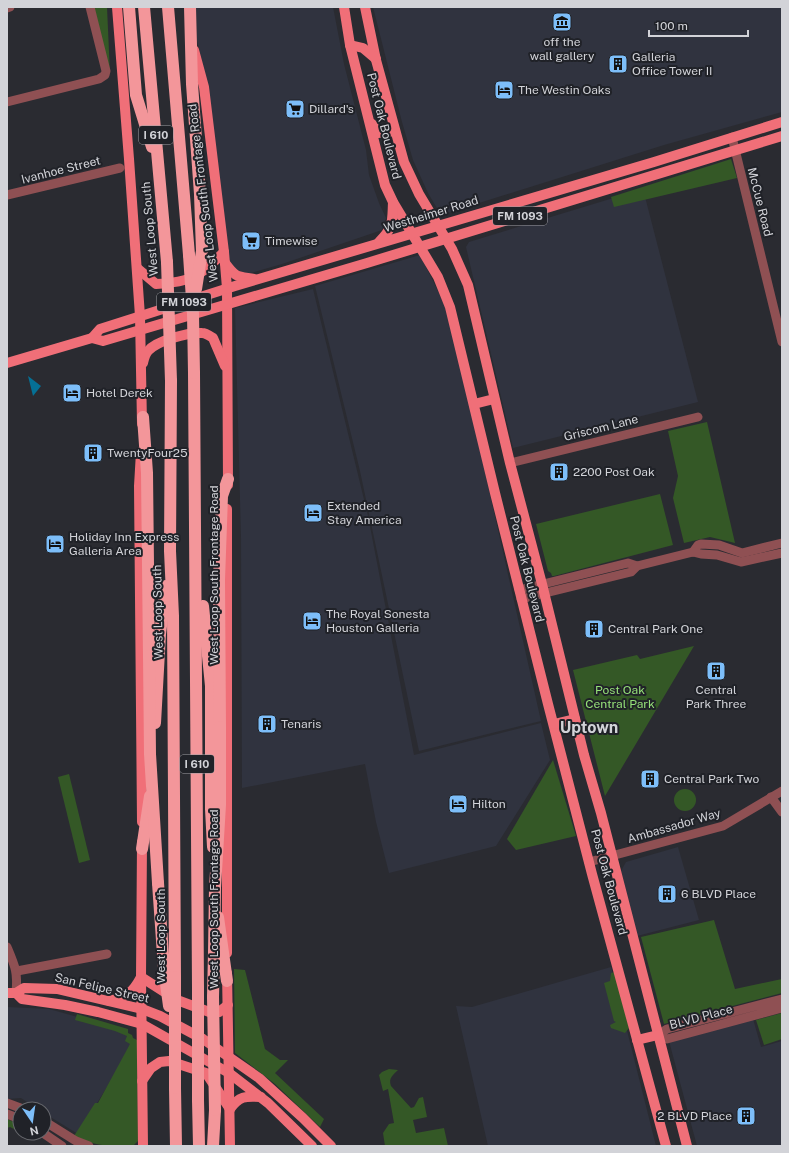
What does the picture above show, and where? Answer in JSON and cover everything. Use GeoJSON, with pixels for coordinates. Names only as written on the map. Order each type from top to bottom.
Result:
{"type":"FeatureCollection","features":[{"type":"Feature","properties":{"kind":"highway"},"geometry":{"type":"LineString","coordinates":[[129,7],[136,95],[160,174]]}},
{"type":"Feature","properties":{"kind":"highway","name":"West Loop South"},"geometry":{"type":"LineString","coordinates":[[144,7],[167,262],[171,381],[170,552],[173,616],[176,1146]]}},
{"type":"Feature","properties":{"kind":"highway","name":"I 610"},"geometry":{"type":"LineString","coordinates":[[168,7],[193,314],[196,540],[199,1146]]}},
{"type":"Feature","properties":{"kind":"highway"},"geometry":{"type":"LineString","coordinates":[[190,7],[192,84],[200,194],[202,251],[193,314]]}},
{"type":"Feature","properties":{"kind":"highway"},"geometry":{"type":"LineString","coordinates":[[143,417],[147,472],[150,754],[164,969],[176,1044]]}},
{"type":"Feature","properties":{"kind":"highway"},"geometry":{"type":"LineString","coordinates":[[213,1146],[215,1110],[215,888],[220,805],[219,580],[222,496],[228,479]]}},
{"type":"Feature","properties":{"kind":"highway"},"geometry":{"type":"LineString","coordinates":[[196,540],[211,686],[211,809],[219,923],[227,982]]}},
{"type":"Feature","properties":{"kind":"highway"},"geometry":{"type":"LineString","coordinates":[[142,849],[151,788],[160,634],[170,552]]}},
{"type":"Feature","properties":{"kind":"main road"},"geometry":{"type":"LineString","coordinates":[[117,7],[137,268],[143,417],[140,486],[142,1146]]}},
{"type":"Feature","properties":{"kind":"main road","name":"West Loop South Frontage Road"},"geometry":{"type":"LineString","coordinates":[[184,7],[204,87],[224,252],[228,304],[227,982],[230,1146]]}},
{"type":"Feature","properties":{"kind":"main road","name":"Post Oak Boulevard"},"geometry":{"type":"LineString","coordinates":[[344,7],[350,45],[383,178],[393,202],[438,277],[450,307],[520,595],[589,862],[666,1146]]}},
{"type":"Feature","properties":{"kind":"main road","name":"Post Oak Boulevard"},"geometry":{"type":"LineString","coordinates":[[365,7],[376,60],[400,151],[408,172],[445,238],[464,274],[468,285],[494,399],[575,719],[687,1146]]}},
{"type":"Feature","properties":{"kind":"main road"},"geometry":{"type":"LineString","coordinates":[[350,45],[363,48],[376,60]]}},
{"type":"Feature","properties":{"kind":"main road"},"geometry":{"type":"LineString","coordinates":[[369,121],[378,133],[395,131]]}},
{"type":"Feature","properties":{"kind":"main road","name":"Westheimer Road"},"geometry":{"type":"LineString","coordinates":[[7,364],[92,338],[100,329],[227,288],[565,187],[654,162],[782,122]]}},
{"type":"Feature","properties":{"kind":"main road","name":"Westheimer Road"},"geometry":{"type":"LineString","coordinates":[[92,338],[103,341],[782,136]]}},
{"type":"Feature","properties":{"kind":"main road"},"geometry":{"type":"LineString","coordinates":[[620,185],[642,170],[650,167],[654,162]]}},
{"type":"Feature","properties":{"kind":"main road"},"geometry":{"type":"LineString","coordinates":[[534,211],[533,204],[565,187]]}},
{"type":"Feature","properties":{"kind":"main road"},"geometry":{"type":"LineString","coordinates":[[378,243],[388,233],[392,226],[393,202]]}},
{"type":"Feature","properties":{"kind":"main road"},"geometry":{"type":"LineString","coordinates":[[137,268],[156,284],[176,283],[194,277],[208,268],[224,252]]}},
{"type":"Feature","properties":{"kind":"main road"},"geometry":{"type":"LineString","coordinates":[[225,263],[236,276],[256,280]]}},
{"type":"Feature","properties":{"kind":"main road"},"geometry":{"type":"LineString","coordinates":[[141,367],[145,355],[154,346],[176,337],[202,333],[213,338],[228,371]]}},
{"type":"Feature","properties":{"kind":"main road"},"geometry":{"type":"LineString","coordinates":[[474,404],[494,399]]}},
{"type":"Feature","properties":{"kind":"main road"},"geometry":{"type":"LineString","coordinates":[[554,724],[575,719]]}},
{"type":"Feature","properties":{"kind":"main road"},"geometry":{"type":"LineString","coordinates":[[109,1001],[127,995],[133,991],[141,977]]}},
{"type":"Feature","properties":{"kind":"main road"},"geometry":{"type":"LineString","coordinates":[[141,977],[177,1000],[212,1013],[218,1012],[228,1005]]}},
{"type":"Feature","properties":{"kind":"main road","name":"San Felipe Street"},"geometry":{"type":"LineString","coordinates":[[11,993],[24,988],[57,989],[142,1009],[182,1027],[229,1056],[270,1088],[320,1142],[331,1146]]}},
{"type":"Feature","properties":{"kind":"main road","name":"San Felipe Street"},"geometry":{"type":"LineString","coordinates":[[11,993],[22,999],[65,1005],[142,1024],[229,1072],[261,1097],[312,1146]]}},
{"type":"Feature","properties":{"kind":"main road"},"geometry":{"type":"LineString","coordinates":[[637,1040],[658,1035]]}},
{"type":"Feature","properties":{"kind":"main road"},"geometry":{"type":"LineString","coordinates":[[142,1081],[151,1068],[160,1062],[169,1061],[206,1073],[230,1109],[235,1102],[241,1098],[250,1096],[261,1097]]}},
{"type":"Feature","properties":{"kind":"street"},"geometry":{"type":"LineString","coordinates":[[7,102],[99,79],[105,75],[106,71],[90,7]]}},
{"type":"Feature","properties":{"kind":"street","name":"McCue Road"},"geometry":{"type":"LineString","coordinates":[[732,137],[782,342]]}},
{"type":"Feature","properties":{"kind":"street","name":"Ivanhoe Street"},"geometry":{"type":"LineString","coordinates":[[7,195],[120,168]]}},
{"type":"Feature","properties":{"kind":"street","name":"Griscom Lane"},"geometry":{"type":"LineString","coordinates":[[510,462],[698,417]]}},
{"type":"Feature","properties":{"kind":"street"},"geometry":{"type":"LineString","coordinates":[[693,552],[698,545],[701,544],[719,545],[742,553],[782,543]]}},
{"type":"Feature","properties":{"kind":"street"},"geometry":{"type":"LineString","coordinates":[[520,595],[628,563],[637,566],[693,552],[717,555],[741,562],[782,553]]}},
{"type":"Feature","properties":{"kind":"street","name":"Ambassador Way"},"geometry":{"type":"LineString","coordinates":[[589,862],[723,826],[744,815],[782,791]]}},
{"type":"Feature","properties":{"kind":"street"},"geometry":{"type":"LineString","coordinates":[[771,797],[782,812]]}},
{"type":"Feature","properties":{"kind":"street"},"geometry":{"type":"LineString","coordinates":[[7,947],[17,971],[18,979],[11,993]]}},
{"type":"Feature","properties":{"kind":"street"},"geometry":{"type":"LineString","coordinates":[[17,971],[107,954]]}},
{"type":"Feature","properties":{"kind":"street","name":"BLVD Place"},"geometry":{"type":"LineString","coordinates":[[782,999],[666,1029],[658,1035],[667,1039],[782,1008]]}},
{"type":"Feature","properties":{"kind":"street"},"geometry":{"type":"LineString","coordinates":[[52,1128],[76,1141],[89,1146]]}},
{"type":"Feature","properties":{"kind":"street"},"geometry":{"type":"LineString","coordinates":[[52,1139],[62,1146]]}},
{"type":"Feature","properties":{"kind":"shaded area"},"geometry":{"type":"Polygon","coordinates":[[[196,7],[333,7],[344,64],[366,150],[369,175],[386,218],[382,230],[282,264],[230,279],[209,91],[197,41],[196,7]]]}},
{"type":"Feature","properties":{"kind":"shaded area"},"geometry":{"type":"Polygon","coordinates":[[[373,7],[782,7],[782,112],[664,145],[441,215],[428,193],[413,160],[373,7]]]}},
{"type":"Feature","properties":{"kind":"shaded area"},"geometry":{"type":"Polygon","coordinates":[[[643,189],[698,402],[513,448],[466,247],[469,242],[643,189]]]}},
{"type":"Feature","properties":{"kind":"shaded area"},"geometry":{"type":"Polygon","coordinates":[[[420,255],[447,309],[456,343],[541,721],[419,751],[360,471],[315,286],[420,255]]]}},
{"type":"Feature","properties":{"kind":"shaded area"},"geometry":{"type":"Polygon","coordinates":[[[313,289],[368,516],[414,755],[541,723],[550,760],[496,846],[389,873],[376,822],[365,764],[242,788],[241,537],[235,308],[313,289]]]}},
{"type":"Feature","properties":{"kind":"shaded area"},"geometry":{"type":"Polygon","coordinates":[[[678,847],[699,920],[637,936],[621,871],[626,862],[678,847]]]}},
{"type":"Feature","properties":{"kind":"shaded area"},"geometry":{"type":"Polygon","coordinates":[[[611,967],[656,1146],[488,1146],[456,1006],[472,1007],[611,967]]]}},
{"type":"Feature","properties":{"kind":"shaded area"},"geometry":{"type":"Polygon","coordinates":[[[7,1007],[49,1009],[124,1030],[134,1043],[78,1134],[52,1118],[52,1101],[26,1101],[21,1098],[7,1099],[7,1007]]]}},
{"type":"Feature","properties":{"kind":"shaded area","name":"2 BLVD Place"},"geometry":{"type":"Polygon","coordinates":[[[753,1019],[761,1047],[782,1041],[782,1146],[697,1146],[669,1041],[753,1019]]]}},
{"type":"Feature","properties":{"kind":"green space"},"geometry":{"type":"Polygon","coordinates":[[[94,7],[107,7],[110,74],[94,7]]]}},
{"type":"Feature","properties":{"kind":"green space"},"geometry":{"type":"Polygon","coordinates":[[[731,159],[737,178],[614,207],[611,197],[731,159]]]}},
{"type":"Feature","properties":{"kind":"green space"},"geometry":{"type":"Polygon","coordinates":[[[707,422],[735,543],[710,537],[684,543],[673,498],[678,476],[668,431],[707,422]]]}},
{"type":"Feature","properties":{"kind":"green space"},"geometry":{"type":"Polygon","coordinates":[[[660,494],[673,545],[554,576],[552,576],[548,571],[536,524],[660,494]]]}},
{"type":"Feature","properties":{"kind":"green space","name":"Post Oak Central Park"},"geometry":{"type":"Polygon","coordinates":[[[694,646],[605,796],[573,670],[637,655],[640,659],[694,646]]]}},
{"type":"Feature","properties":{"kind":"green space"},"geometry":{"type":"Polygon","coordinates":[[[553,760],[576,836],[516,850],[507,839],[553,760]]]}},
{"type":"Feature","properties":{"kind":"green space"},"geometry":{"type":"Polygon","coordinates":[[[69,774],[90,860],[79,863],[58,777],[69,774]]]}},
{"type":"Feature","properties":{"kind":"green space"},"geometry":{"type":"Polygon","coordinates":[[[685,789],[693,792],[696,800],[693,808],[685,811],[677,808],[674,800],[677,792],[685,789]]]}},
{"type":"Feature","properties":{"kind":"green space"},"geometry":{"type":"Polygon","coordinates":[[[714,920],[735,989],[782,979],[782,993],[664,1024],[641,937],[714,920]]]}},
{"type":"Feature","properties":{"kind":"green space"},"geometry":{"type":"Polygon","coordinates":[[[234,969],[245,970],[265,1049],[280,1060],[288,1060],[275,1073],[324,1119],[320,1127],[275,1084],[235,1053],[234,969]]]}},
{"type":"Feature","properties":{"kind":"green space"},"geometry":{"type":"Polygon","coordinates":[[[615,972],[629,1028],[625,1033],[611,1028],[610,1025],[616,1022],[614,1021],[604,983],[610,981],[611,973],[615,972]]]}},
{"type":"Feature","properties":{"kind":"green space"},"geometry":{"type":"Polygon","coordinates":[[[782,1013],[782,1039],[764,1045],[756,1020],[782,1013]]]}},
{"type":"Feature","properties":{"kind":"green space"},"geometry":{"type":"Polygon","coordinates":[[[77,1014],[128,1029],[128,1033],[137,1040],[138,1141],[133,1146],[96,1144],[74,1136],[95,1103],[98,1103],[130,1044],[125,1041],[127,1036],[115,1031],[75,1020],[77,1014]]]}},
{"type":"Feature","properties":{"kind":"green space"},"geometry":{"type":"Polygon","coordinates":[[[389,1069],[398,1070],[391,1079],[391,1086],[411,1108],[414,1107],[419,1098],[423,1097],[427,1117],[413,1120],[416,1133],[444,1128],[448,1146],[385,1146],[383,1133],[389,1124],[394,1123],[388,1089],[383,1091],[379,1075],[389,1069]]]}},
{"type":"Feature","properties":{"kind":"green space"},"geometry":{"type":"Polygon","coordinates":[[[7,1119],[12,1121],[12,1128],[7,1128],[7,1119]]]}},
{"type":"Feature","properties":{"kind":"water"},"geometry":{"type":"Polygon","coordinates":[[[28,376],[41,386],[33,396],[28,376]]]}},
{"type":"Feature","properties":{"kind":"place","name":"off the wall gallery"},"geometry":{"type":"Point","coordinates":[562,22]}},
{"type":"Feature","properties":{"kind":"place","name":"Galleria Office Tower II"},"geometry":{"type":"Point","coordinates":[618,64]}},
{"type":"Feature","properties":{"kind":"place","name":"The Westin Oaks"},"geometry":{"type":"Point","coordinates":[504,90]}},
{"type":"Feature","properties":{"kind":"place","name":"Dillard's"},"geometry":{"type":"Point","coordinates":[295,109]}},
{"type":"Feature","properties":{"kind":"place","name":"Timewise"},"geometry":{"type":"Point","coordinates":[251,241]}},
{"type":"Feature","properties":{"kind":"place","name":"Hotel Derek"},"geometry":{"type":"Point","coordinates":[72,393]}},
{"type":"Feature","properties":{"kind":"place","name":"TwentyFour25"},"geometry":{"type":"Point","coordinates":[93,453]}},
{"type":"Feature","properties":{"kind":"place","name":"2200 Post Oak"},"geometry":{"type":"Point","coordinates":[559,472]}},
{"type":"Feature","properties":{"kind":"place","name":"Extended Stay America"},"geometry":{"type":"Point","coordinates":[313,513]}},
{"type":"Feature","properties":{"kind":"place","name":"Holiday Inn Express Galleria Area"},"geometry":{"type":"Point","coordinates":[55,544]}},
{"type":"Feature","properties":{"kind":"place","name":"The Royal Sonesta Houston Galleria"},"geometry":{"type":"Point","coordinates":[312,621]}},
{"type":"Feature","properties":{"kind":"place","name":"Central Park One"},"geometry":{"type":"Point","coordinates":[594,629]}},
{"type":"Feature","properties":{"kind":"place","name":"Central Park Three"},"geometry":{"type":"Point","coordinates":[716,671]}},
{"type":"Feature","properties":{"kind":"place","name":"Tenaris"},"geometry":{"type":"Point","coordinates":[267,724]}},
{"type":"Feature","properties":{"kind":"place","name":"Central Park Two"},"geometry":{"type":"Point","coordinates":[650,779]}},
{"type":"Feature","properties":{"kind":"place","name":"Hilton"},"geometry":{"type":"Point","coordinates":[458,804]}},
{"type":"Feature","properties":{"kind":"place","name":"6 BLVD Place"},"geometry":{"type":"Point","coordinates":[667,894]}},
{"type":"Feature","properties":{"kind":"place","name":"2 BLVD Place"},"geometry":{"type":"Point","coordinates":[746,1116]}},
{"type":"Feature","properties":{"kind":"district","name":"Uptown"},"geometry":{"type":"Point","coordinates":[589,727]}}]}
